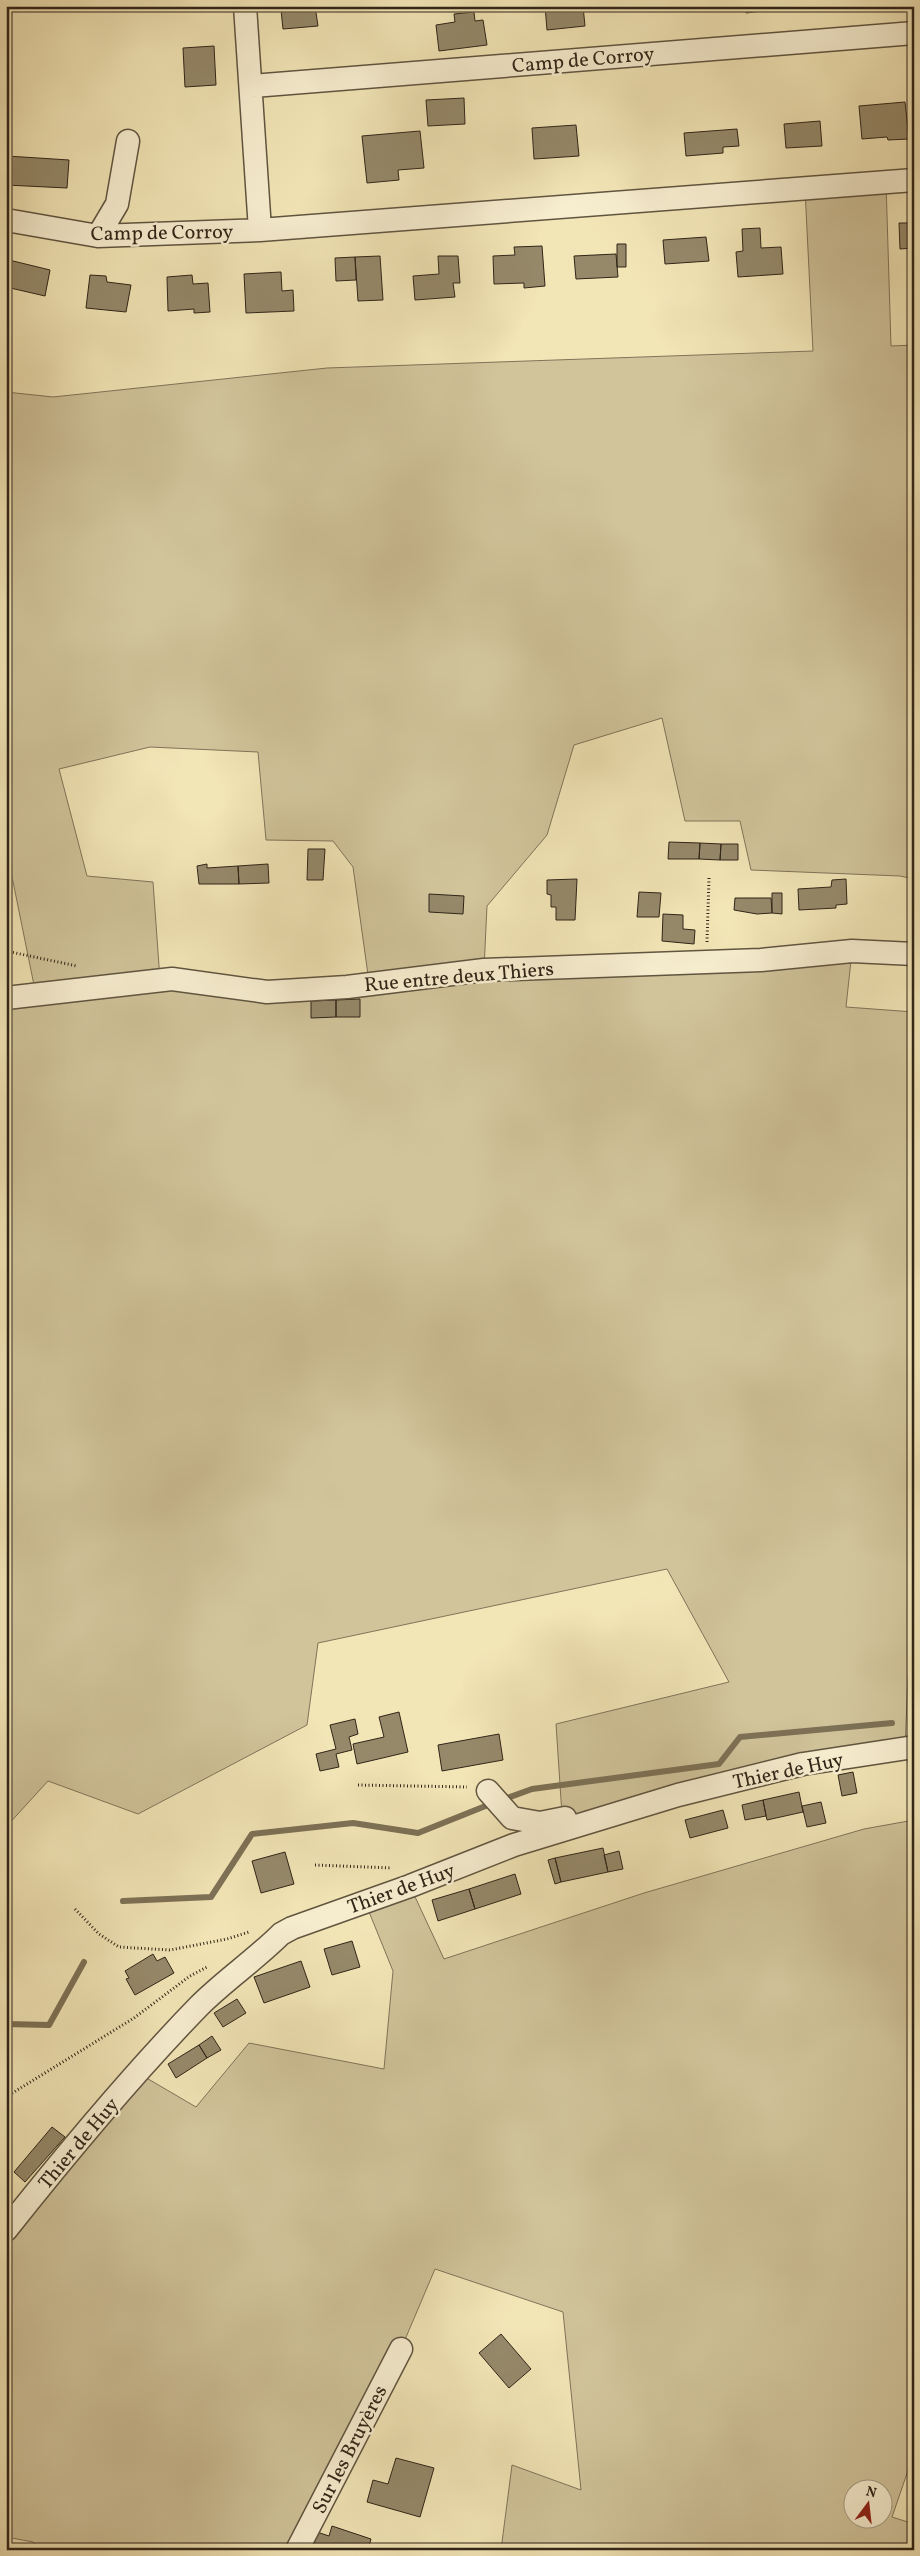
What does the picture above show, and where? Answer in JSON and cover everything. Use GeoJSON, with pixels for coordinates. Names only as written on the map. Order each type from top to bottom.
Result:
{"type":"FeatureCollection","features":[{"type":"Feature","properties":{"kind":"street","name":"Camp de Corroy"},"geometry":{"type":"LineString","coordinates":[[245,6],[252,86],[260,230]]}},
{"type":"Feature","properties":{"kind":"street","name":"Camp de Corroy"},"geometry":{"type":"LineString","coordinates":[[252,86],[914,33]]}},
{"type":"Feature","properties":{"kind":"street"},"geometry":{"type":"LineString","coordinates":[[98,236],[117,204],[128,141]]}},
{"type":"Feature","properties":{"kind":"street","name":"Camp de Corroy"},"geometry":{"type":"LineString","coordinates":[[6,220],[98,236],[260,230],[914,180]]}},
{"type":"Feature","properties":{"kind":"street","name":"Rue entre deux Thiers"},"geometry":{"type":"LineString","coordinates":[[6,998],[172,979],[267,992],[347,987],[484,970],[761,960],[852,951],[914,954]]}},
{"type":"Feature","properties":{"kind":"street","name":"Thier de Huy"},"geometry":{"type":"LineString","coordinates":[[6,2230],[54,2170],[131,2080],[199,2006],[225,1981],[281,1934],[292,1928],[410,1886],[514,1845],[678,1795],[803,1764],[914,1747]]}},
{"type":"Feature","properties":{"kind":"street"},"geometry":{"type":"LineString","coordinates":[[488,1791],[512,1818],[540,1823],[603,1810],[628,1810]]}},
{"type":"Feature","properties":{"kind":"street","name":"Sur les Bruyères"},"geometry":{"type":"LineString","coordinates":[[297,2550],[402,2349]]}},
{"type":"Feature","properties":{"kind":"path"},"geometry":{"type":"LineString","coordinates":[[706,962],[709,878]]}},
{"type":"Feature","properties":{"kind":"path"},"geometry":{"type":"LineString","coordinates":[[6,951],[80,967]]}},
{"type":"Feature","properties":{"kind":"path"},"geometry":{"type":"LineString","coordinates":[[358,1784],[464,1787],[488,1791]]}},
{"type":"Feature","properties":{"kind":"path"},"geometry":{"type":"LineString","coordinates":[[315,1865],[401,1869]]}},
{"type":"Feature","properties":{"kind":"path"},"geometry":{"type":"LineString","coordinates":[[75,1909],[99,1934],[118,1947],[170,1950],[227,1939],[259,1929],[281,1934]]}},
{"type":"Feature","properties":{"kind":"path"},"geometry":{"type":"LineString","coordinates":[[6,2097],[134,2018],[190,1976],[214,1964]]}},
{"type":"Feature","properties":{"kind":"shaded area"},"geometry":{"type":"Polygon","coordinates":[[[886,182],[891,346],[914,345],[914,879],[900,876],[751,870],[740,821],[685,821],[662,718],[574,745],[547,835],[487,906],[484,969],[852,951],[846,1007],[914,1012],[914,1675],[908,1676],[905,1748],[914,1747],[914,1788],[905,1749],[563,1830],[556,1724],[729,1682],[667,1569],[318,1643],[307,1725],[138,1814],[48,1781],[6,1827],[6,999],[36,995],[6,847],[6,392],[53,397],[327,368],[813,351],[805,189],[886,182]],[[150,747],[59,769],[87,876],[153,882],[160,980],[369,982],[353,867],[333,841],[266,840],[258,752],[150,747]]]}},
{"type":"Feature","properties":{"kind":"shaded area"},"geometry":{"type":"Polygon","coordinates":[[[914,1820],[914,2453],[892,2517],[914,2524],[914,2550],[501,2550],[512,2465],[581,2490],[563,2312],[435,2269],[401,2349],[297,2550],[40,2550],[33,2542],[6,2537],[6,2230],[138,2073],[196,2107],[249,2043],[384,2069],[393,1971],[365,1902],[410,1886],[444,1959],[644,1893],[864,1829],[914,1820]]]}},
{"type":"Feature","properties":{"kind":"building"},"geometry":{"type":"Polygon","coordinates":[[[287,6],[315,6],[318,26],[283,29],[281,10],[287,10],[287,6]]]}},
{"type":"Feature","properties":{"kind":"building"},"geometry":{"type":"Polygon","coordinates":[[[545,6],[583,6],[585,26],[547,30],[545,6]]]}},
{"type":"Feature","properties":{"kind":"building"},"geometry":{"type":"Polygon","coordinates":[[[745,6],[803,6],[746,13],[745,6]]]}},
{"type":"Feature","properties":{"kind":"building"},"geometry":{"type":"Polygon","coordinates":[[[474,12],[475,21],[483,20],[487,45],[439,51],[436,25],[455,22],[454,14],[474,12]]]}},
{"type":"Feature","properties":{"kind":"building"},"geometry":{"type":"Polygon","coordinates":[[[214,46],[216,85],[185,87],[183,48],[214,46]]]}},
{"type":"Feature","properties":{"kind":"building"},"geometry":{"type":"Polygon","coordinates":[[[464,98],[465,124],[428,126],[426,100],[464,98]]]}},
{"type":"Feature","properties":{"kind":"building"},"geometry":{"type":"Polygon","coordinates":[[[905,102],[909,139],[888,140],[887,137],[862,139],[859,106],[905,102]]]}},
{"type":"Feature","properties":{"kind":"building"},"geometry":{"type":"Polygon","coordinates":[[[820,121],[822,146],[786,148],[784,124],[820,121]]]}},
{"type":"Feature","properties":{"kind":"building"},"geometry":{"type":"Polygon","coordinates":[[[576,125],[579,156],[534,159],[532,128],[576,125]]]}},
{"type":"Feature","properties":{"kind":"building"},"geometry":{"type":"Polygon","coordinates":[[[737,129],[739,146],[723,147],[723,153],[686,156],[684,133],[737,129]]]}},
{"type":"Feature","properties":{"kind":"building"},"geometry":{"type":"Polygon","coordinates":[[[420,131],[424,168],[398,170],[399,180],[367,183],[362,136],[420,131]]]}},
{"type":"Feature","properties":{"kind":"building"},"geometry":{"type":"Polygon","coordinates":[[[7,156],[69,160],[67,188],[6,185],[7,156]]]}},
{"type":"Feature","properties":{"kind":"building"},"geometry":{"type":"Polygon","coordinates":[[[913,217],[914,248],[900,249],[899,223],[913,223],[913,217]]]}},
{"type":"Feature","properties":{"kind":"building"},"geometry":{"type":"Polygon","coordinates":[[[760,228],[761,248],[781,247],[783,274],[738,277],[736,252],[743,251],[742,229],[760,228]]]}},
{"type":"Feature","properties":{"kind":"building"},"geometry":{"type":"Polygon","coordinates":[[[706,237],[709,261],[665,264],[663,240],[706,237]]]}},
{"type":"Feature","properties":{"kind":"building"},"geometry":{"type":"Polygon","coordinates":[[[617,244],[626,244],[626,267],[617,267],[617,244]]]}},
{"type":"Feature","properties":{"kind":"building"},"geometry":{"type":"Polygon","coordinates":[[[542,246],[545,286],[524,288],[524,283],[494,284],[493,256],[515,255],[514,247],[542,246]]]}},
{"type":"Feature","properties":{"kind":"building"},"geometry":{"type":"Polygon","coordinates":[[[616,254],[618,277],[576,279],[574,256],[616,254]]]}},
{"type":"Feature","properties":{"kind":"building"},"geometry":{"type":"Polygon","coordinates":[[[380,256],[383,300],[358,301],[355,257],[380,256]]]}},
{"type":"Feature","properties":{"kind":"building"},"geometry":{"type":"Polygon","coordinates":[[[438,256],[458,256],[460,283],[453,283],[455,297],[415,300],[413,276],[439,274],[438,256]]]}},
{"type":"Feature","properties":{"kind":"building"},"geometry":{"type":"Polygon","coordinates":[[[355,257],[356,280],[336,281],[335,258],[355,257]]]}},
{"type":"Feature","properties":{"kind":"building"},"geometry":{"type":"Polygon","coordinates":[[[9,260],[50,270],[45,296],[6,287],[9,260]]]}},
{"type":"Feature","properties":{"kind":"building"},"geometry":{"type":"Polygon","coordinates":[[[281,272],[282,291],[293,290],[294,311],[246,313],[244,274],[281,272]]]}},
{"type":"Feature","properties":{"kind":"building"},"geometry":{"type":"Polygon","coordinates":[[[90,275],[106,276],[107,282],[131,285],[126,312],[86,308],[90,275]]]}},
{"type":"Feature","properties":{"kind":"building"},"geometry":{"type":"Polygon","coordinates":[[[192,275],[193,284],[208,283],[210,312],[194,313],[194,309],[168,311],[167,277],[192,275]]]}},
{"type":"Feature","properties":{"kind":"building"},"geometry":{"type":"Polygon","coordinates":[[[669,842],[700,843],[699,859],[668,859],[669,842]]]}},
{"type":"Feature","properties":{"kind":"building"},"geometry":{"type":"Polygon","coordinates":[[[700,843],[721,844],[720,860],[699,859],[700,843]]]}},
{"type":"Feature","properties":{"kind":"building"},"geometry":{"type":"Polygon","coordinates":[[[721,844],[738,844],[738,860],[720,860],[721,844]]]}},
{"type":"Feature","properties":{"kind":"building"},"geometry":{"type":"Polygon","coordinates":[[[308,849],[325,849],[323,880],[307,880],[308,849]]]}},
{"type":"Feature","properties":{"kind":"building"},"geometry":{"type":"Polygon","coordinates":[[[207,864],[207,868],[238,866],[239,884],[199,884],[197,866],[207,864]]]}},
{"type":"Feature","properties":{"kind":"building"},"geometry":{"type":"Polygon","coordinates":[[[268,864],[269,883],[239,884],[238,866],[268,864]]]}},
{"type":"Feature","properties":{"kind":"building"},"geometry":{"type":"Polygon","coordinates":[[[577,879],[575,920],[556,920],[556,907],[551,907],[551,895],[547,894],[547,880],[577,879]]]}},
{"type":"Feature","properties":{"kind":"building"},"geometry":{"type":"Polygon","coordinates":[[[846,879],[847,904],[836,905],[836,908],[799,910],[798,889],[831,887],[832,880],[846,879]]]}},
{"type":"Feature","properties":{"kind":"building"},"geometry":{"type":"Polygon","coordinates":[[[639,892],[661,893],[659,917],[637,917],[639,892]]]}},
{"type":"Feature","properties":{"kind":"building"},"geometry":{"type":"Polygon","coordinates":[[[772,893],[782,893],[782,914],[772,913],[772,893]]]}},
{"type":"Feature","properties":{"kind":"building"},"geometry":{"type":"Polygon","coordinates":[[[429,894],[464,896],[463,914],[429,912],[429,894]]]}},
{"type":"Feature","properties":{"kind":"building"},"geometry":{"type":"Polygon","coordinates":[[[735,898],[771,898],[772,913],[757,914],[734,910],[735,898]]]}},
{"type":"Feature","properties":{"kind":"building"},"geometry":{"type":"Polygon","coordinates":[[[663,914],[683,915],[683,929],[695,930],[694,944],[662,941],[663,914]]]}},
{"type":"Feature","properties":{"kind":"building"},"geometry":{"type":"Polygon","coordinates":[[[360,999],[360,1017],[336,1017],[336,1000],[360,999]]]}},
{"type":"Feature","properties":{"kind":"building"},"geometry":{"type":"Polygon","coordinates":[[[336,1000],[336,1017],[311,1018],[311,1001],[336,1000]]]}},
{"type":"Feature","properties":{"kind":"building"},"geometry":{"type":"Polygon","coordinates":[[[399,1712],[408,1752],[357,1764],[353,1744],[384,1737],[379,1717],[399,1712]]]}},
{"type":"Feature","properties":{"kind":"building"},"geometry":{"type":"Polygon","coordinates":[[[355,1719],[358,1734],[349,1737],[352,1750],[336,1754],[339,1767],[320,1771],[316,1754],[336,1749],[330,1725],[355,1719]]]}},
{"type":"Feature","properties":{"kind":"building"},"geometry":{"type":"Polygon","coordinates":[[[499,1734],[503,1760],[442,1771],[438,1745],[499,1734]]]}},
{"type":"Feature","properties":{"kind":"building"},"geometry":{"type":"Polygon","coordinates":[[[853,1772],[857,1793],[842,1796],[838,1775],[853,1772]]]}},
{"type":"Feature","properties":{"kind":"building"},"geometry":{"type":"Polygon","coordinates":[[[799,1792],[803,1812],[767,1820],[763,1800],[799,1792]]]}},
{"type":"Feature","properties":{"kind":"building"},"geometry":{"type":"Polygon","coordinates":[[[763,1800],[766,1816],[745,1820],[742,1805],[763,1800]]]}},
{"type":"Feature","properties":{"kind":"building"},"geometry":{"type":"Polygon","coordinates":[[[821,1802],[826,1823],[807,1827],[802,1806],[821,1802]]]}},
{"type":"Feature","properties":{"kind":"building"},"geometry":{"type":"Polygon","coordinates":[[[723,1810],[728,1828],[690,1838],[685,1820],[723,1810]]]}},
{"type":"Feature","properties":{"kind":"building"},"geometry":{"type":"Polygon","coordinates":[[[603,1848],[608,1872],[561,1882],[555,1858],[603,1848]]]}},
{"type":"Feature","properties":{"kind":"building"},"geometry":{"type":"Polygon","coordinates":[[[619,1851],[623,1869],[608,1872],[604,1855],[619,1851]]]}},
{"type":"Feature","properties":{"kind":"building"},"geometry":{"type":"Polygon","coordinates":[[[285,1852],[294,1884],[261,1893],[252,1861],[285,1852]]]}},
{"type":"Feature","properties":{"kind":"building"},"geometry":{"type":"Polygon","coordinates":[[[555,1858],[561,1882],[555,1884],[548,1860],[555,1858]]]}},
{"type":"Feature","properties":{"kind":"building"},"geometry":{"type":"Polygon","coordinates":[[[515,1874],[521,1894],[475,1909],[469,1889],[515,1874]]]}},
{"type":"Feature","properties":{"kind":"building"},"geometry":{"type":"Polygon","coordinates":[[[469,1889],[475,1909],[438,1921],[432,1900],[469,1889]]]}},
{"type":"Feature","properties":{"kind":"building"},"geometry":{"type":"Polygon","coordinates":[[[352,1941],[360,1967],[332,1975],[324,1949],[352,1941]]]}},
{"type":"Feature","properties":{"kind":"building"},"geometry":{"type":"Polygon","coordinates":[[[153,1954],[157,1961],[165,1957],[174,1973],[135,1995],[126,1979],[129,1978],[125,1971],[153,1954]]]}},
{"type":"Feature","properties":{"kind":"building"},"geometry":{"type":"Polygon","coordinates":[[[301,1961],[310,1987],[264,2003],[254,1977],[301,1961]]]}},
{"type":"Feature","properties":{"kind":"building"},"geometry":{"type":"Polygon","coordinates":[[[237,1999],[246,2013],[223,2027],[214,2013],[237,1999]]]}},
{"type":"Feature","properties":{"kind":"building"},"geometry":{"type":"Polygon","coordinates":[[[212,2036],[221,2050],[207,2058],[199,2045],[212,2036]]]}},
{"type":"Feature","properties":{"kind":"building"},"geometry":{"type":"Polygon","coordinates":[[[199,2045],[207,2058],[176,2078],[168,2064],[199,2045]]]}},
{"type":"Feature","properties":{"kind":"building"},"geometry":{"type":"Polygon","coordinates":[[[52,2127],[65,2137],[25,2182],[14,2172],[52,2127]]]}},
{"type":"Feature","properties":{"kind":"building"},"geometry":{"type":"Polygon","coordinates":[[[501,2334],[531,2369],[509,2388],[479,2353],[501,2334]]]}},
{"type":"Feature","properties":{"kind":"building"},"geometry":{"type":"Polygon","coordinates":[[[396,2458],[434,2468],[420,2517],[367,2502],[373,2480],[388,2484],[396,2458]]]}},
{"type":"Feature","properties":{"kind":"building"},"geometry":{"type":"Polygon","coordinates":[[[332,2526],[371,2539],[368,2550],[311,2550],[317,2532],[329,2536],[332,2526]]]}},
{"type":"Feature","properties":{"kind":"waterway"},"geometry":{"type":"LineString","coordinates":[[502,1800],[532,1789],[719,1764],[740,1737],[892,1723]]}},
{"type":"Feature","properties":{"kind":"waterway"},"geometry":{"type":"LineString","coordinates":[[123,1901],[211,1897],[252,1834],[353,1823],[418,1833],[493,1803]]}},
{"type":"Feature","properties":{"kind":"waterway"},"geometry":{"type":"LineString","coordinates":[[6,2024],[49,2025],[84,1962]]}}]}
